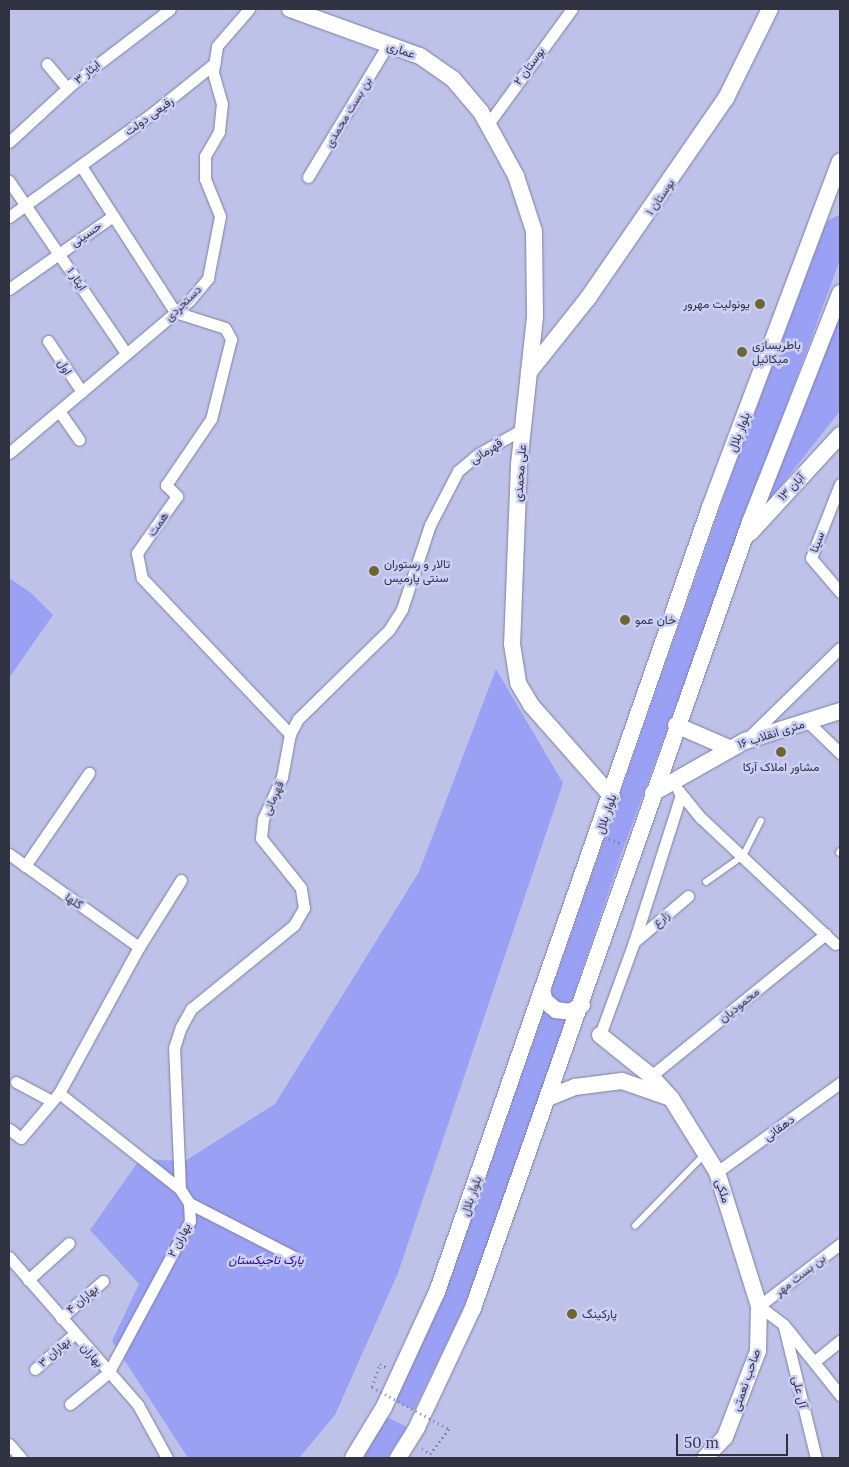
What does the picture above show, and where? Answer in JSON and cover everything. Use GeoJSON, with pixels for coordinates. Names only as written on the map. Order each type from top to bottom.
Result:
{"type":"FeatureCollection","features":[{"type":"Feature","properties":{"kind":"main road","name":"عماری"},"geometry":{"type":"LineString","coordinates":[[290,9],[420,56],[453,79],[488,124]]}},
{"type":"Feature","properties":{"kind":"main road","name":"بوستان ۱"},"geometry":{"type":"LineString","coordinates":[[529,372],[588,298],[726,98],[770,9]]}},
{"type":"Feature","properties":{"kind":"main road","name":"علی محمدی"},"geometry":{"type":"LineString","coordinates":[[488,124],[516,176],[534,231],[535,317],[523,429],[512,644],[518,683],[531,705],[612,797]]}},
{"type":"Feature","properties":{"kind":"main road","name":"بلوار بلال"},"geometry":{"type":"LineString","coordinates":[[353,1458],[384,1407],[437,1292],[612,797],[710,507],[840,162]]}},
{"type":"Feature","properties":{"kind":"main road"},"geometry":{"type":"LineString","coordinates":[[823,208],[840,203]]}},
{"type":"Feature","properties":{"kind":"main road"},"geometry":{"type":"LineString","coordinates":[[398,1458],[417,1427],[473,1308],[550,1097],[676,725],[743,541],[840,293]]}},
{"type":"Feature","properties":{"kind":"main road","name":"۱۳ آبان"},"geometry":{"type":"LineString","coordinates":[[743,541],[840,435]]}},
{"type":"Feature","properties":{"kind":"main road","name":"۱۶ متری انقلاب"},"geometry":{"type":"LineString","coordinates":[[653,792],[676,788],[729,748],[745,741],[840,711]]}},
{"type":"Feature","properties":{"kind":"main road"},"geometry":{"type":"LineString","coordinates":[[676,725],[729,748]]}},
{"type":"Feature","properties":{"kind":"main road"},"geometry":{"type":"LineString","coordinates":[[543,993],[544,1000],[556,1010],[570,1012],[582,1005]]}},
{"type":"Feature","properties":{"kind":"main road","name":"ملکی"},"geometry":{"type":"LineString","coordinates":[[600,1035],[651,1076],[671,1098],[717,1172],[758,1300]]}},
{"type":"Feature","properties":{"kind":"main road"},"geometry":{"type":"LineString","coordinates":[[550,1097],[575,1087],[622,1081],[671,1098]]}},
{"type":"Feature","properties":{"kind":"main road","name":"صاحب نعمتی"},"geometry":{"type":"LineString","coordinates":[[705,1458],[725,1437],[758,1350],[758,1300]]}},
{"type":"Feature","properties":{"kind":"street","name":"ایثار ۳"},"geometry":{"type":"LineString","coordinates":[[9,142],[67,88],[170,9]]}},
{"type":"Feature","properties":{"kind":"street"},"geometry":{"type":"LineString","coordinates":[[215,63],[217,46],[249,9]]}},
{"type":"Feature","properties":{"kind":"street","name":"بوستان ۲"},"geometry":{"type":"LineString","coordinates":[[488,124],[572,9]]}},
{"type":"Feature","properties":{"kind":"street","name":"بن بست محمدی"},"geometry":{"type":"LineString","coordinates":[[308,177],[388,46]]}},
{"type":"Feature","properties":{"kind":"street","name":"رفیعی دولت"},"geometry":{"type":"LineString","coordinates":[[9,217],[81,166],[215,63]]}},
{"type":"Feature","properties":{"kind":"street","name":"دستجردی"},"geometry":{"type":"LineString","coordinates":[[9,453],[175,312],[208,278],[220,216],[206,179],[206,156],[219,132],[222,104],[214,72],[215,63]]}},
{"type":"Feature","properties":{"kind":"street"},"geometry":{"type":"LineString","coordinates":[[47,64],[67,88]]}},
{"type":"Feature","properties":{"kind":"street"},"geometry":{"type":"LineString","coordinates":[[81,166],[175,312]]}},
{"type":"Feature","properties":{"kind":"street","name":"۱ ایثار"},"geometry":{"type":"LineString","coordinates":[[9,181],[60,252],[126,353]]}},
{"type":"Feature","properties":{"kind":"street","name":"حسینی"},"geometry":{"type":"LineString","coordinates":[[9,289],[113,216]]}},
{"type":"Feature","properties":{"kind":"street","name":"همت"},"geometry":{"type":"LineString","coordinates":[[175,312],[225,328],[232,339],[211,419],[166,485],[177,496],[137,553],[142,578],[290,734]]}},
{"type":"Feature","properties":{"kind":"street","name":"اول"},"geometry":{"type":"LineString","coordinates":[[48,341],[82,392]]}},
{"type":"Feature","properties":{"kind":"street"},"geometry":{"type":"LineString","coordinates":[[59,411],[79,440]]}},
{"type":"Feature","properties":{"kind":"street","name":"قهرمانی"},"geometry":{"type":"LineString","coordinates":[[180,1190],[174,1048],[181,1027],[191,1009],[294,925],[304,908],[302,888],[261,838],[263,820],[282,777],[290,734],[298,719],[389,630],[402,610],[430,525],[458,471],[478,454],[523,429]]}},
{"type":"Feature","properties":{"kind":"street","name":"سینا"},"geometry":{"type":"LineString","coordinates":[[840,484],[811,558],[840,592]]}},
{"type":"Feature","properties":{"kind":"street"},"geometry":{"type":"LineString","coordinates":[[745,741],[840,648]]}},
{"type":"Feature","properties":{"kind":"street"},"geometry":{"type":"LineString","coordinates":[[808,722],[840,753]]}},
{"type":"Feature","properties":{"kind":"street"},"geometry":{"type":"LineString","coordinates":[[25,866],[89,773]]}},
{"type":"Feature","properties":{"kind":"street"},"geometry":{"type":"LineString","coordinates":[[676,788],[701,818],[835,944]]}},
{"type":"Feature","properties":{"kind":"street"},"geometry":{"type":"LineString","coordinates":[[600,1035],[634,942],[676,788]]}},
{"type":"Feature","properties":{"kind":"street","name":"گلها"},"geometry":{"type":"LineString","coordinates":[[9,854],[139,947]]}},
{"type":"Feature","properties":{"kind":"street"},"geometry":{"type":"LineString","coordinates":[[9,1129],[21,1138],[54,1097],[139,947],[181,880]]}},
{"type":"Feature","properties":{"kind":"street","name":"زارع"},"geometry":{"type":"LineString","coordinates":[[634,942],[688,896]]}},
{"type":"Feature","properties":{"kind":"street","name":"محمودیان"},"geometry":{"type":"LineString","coordinates":[[651,1076],[826,934]]}},
{"type":"Feature","properties":{"kind":"street"},"geometry":{"type":"LineString","coordinates":[[16,1082],[54,1097],[180,1190],[188,1203],[294,1257]]}},
{"type":"Feature","properties":{"kind":"street","name":"دهقانی"},"geometry":{"type":"LineString","coordinates":[[717,1172],[840,1083]]}},
{"type":"Feature","properties":{"kind":"street","name":"بهاران ۲"},"geometry":{"type":"LineString","coordinates":[[108,1373],[190,1221],[188,1203]]}},
{"type":"Feature","properties":{"kind":"street"},"geometry":{"type":"LineString","coordinates":[[28,1280],[69,1243]]}},
{"type":"Feature","properties":{"kind":"street","name":"بن بست مهر"},"geometry":{"type":"LineString","coordinates":[[758,1300],[840,1244]]}},
{"type":"Feature","properties":{"kind":"street","name":"بهاران"},"geometry":{"type":"LineString","coordinates":[[10,1262],[138,1405],[166,1458]]}},
{"type":"Feature","properties":{"kind":"street","name":"بهاران ۴"},"geometry":{"type":"LineString","coordinates":[[61,1318],[103,1281]]}},
{"type":"Feature","properties":{"kind":"street"},"geometry":{"type":"LineString","coordinates":[[758,1300],[815,1361],[840,1395]]}},
{"type":"Feature","properties":{"kind":"street","name":"آل علی"},"geometry":{"type":"LineString","coordinates":[[784,1326],[816,1458]]}},
{"type":"Feature","properties":{"kind":"street","name":"بهاران ۳"},"geometry":{"type":"LineString","coordinates":[[35,1369],[74,1334]]}},
{"type":"Feature","properties":{"kind":"street"},"geometry":{"type":"LineString","coordinates":[[815,1361],[840,1341]]}},
{"type":"Feature","properties":{"kind":"street"},"geometry":{"type":"LineString","coordinates":[[70,1404],[108,1373]]}},
{"type":"Feature","properties":{"kind":"street"},"geometry":{"type":"LineString","coordinates":[[9,1444],[21,1458]]}},
{"type":"Feature","properties":{"kind":"lane"},"geometry":{"type":"LineString","coordinates":[[706,882],[743,856],[761,821]]}},
{"type":"Feature","properties":{"kind":"lane"},"geometry":{"type":"LineString","coordinates":[[635,1226],[705,1153]]}},
{"type":"Feature","properties":{"kind":"path"},"geometry":{"type":"LineString","coordinates":[[598,835],[634,847]]}},
{"type":"Feature","properties":{"kind":"path"},"geometry":{"type":"LineString","coordinates":[[380,1364],[372,1387],[449,1429],[430,1454]]}},
{"type":"Feature","properties":{"kind":"green space"},"geometry":{"type":"Polygon","coordinates":[[[840,216],[840,260],[623,849],[506,1195],[464,1307],[414,1410],[394,1401],[445,1295],[736,462],[827,221],[840,216]]]}},
{"type":"Feature","properties":{"kind":"green space"},"geometry":{"type":"Polygon","coordinates":[[[840,306],[840,411],[764,507],[840,306]]]}},
{"type":"Feature","properties":{"kind":"green space"},"geometry":{"type":"Polygon","coordinates":[[[9,578],[31,593],[53,615],[9,678],[9,578]]]}},
{"type":"Feature","properties":{"kind":"green space","name":"پارک تاجیکستان"},"geometry":{"type":"Polygon","coordinates":[[[496,669],[563,783],[398,1273],[335,1415],[299,1458],[188,1458],[112,1341],[139,1284],[90,1230],[140,1159],[185,1161],[275,1104],[419,872],[496,669]]]}},
{"type":"Feature","properties":{"kind":"green space"},"geometry":{"type":"Polygon","coordinates":[[[387,1417],[407,1427],[387,1458],[362,1458],[387,1417]]]}},
{"type":"Feature","properties":{"kind":"place","name":"یونولیت مهرور"},"geometry":{"type":"Point","coordinates":[760,304]}},
{"type":"Feature","properties":{"kind":"place","name":"باطریسازی میکائیل"},"geometry":{"type":"Point","coordinates":[742,352]}},
{"type":"Feature","properties":{"kind":"place","name":"تالار و رستوران سنتی پارمیس"},"geometry":{"type":"Point","coordinates":[374,571]}},
{"type":"Feature","properties":{"kind":"place","name":"خان عمو"},"geometry":{"type":"Point","coordinates":[625,620]}},
{"type":"Feature","properties":{"kind":"place","name":"مشاور املاک آرکا"},"geometry":{"type":"Point","coordinates":[781,752]}},
{"type":"Feature","properties":{"kind":"place","name":"پارکینگ"},"geometry":{"type":"Point","coordinates":[572,1314]}}]}
